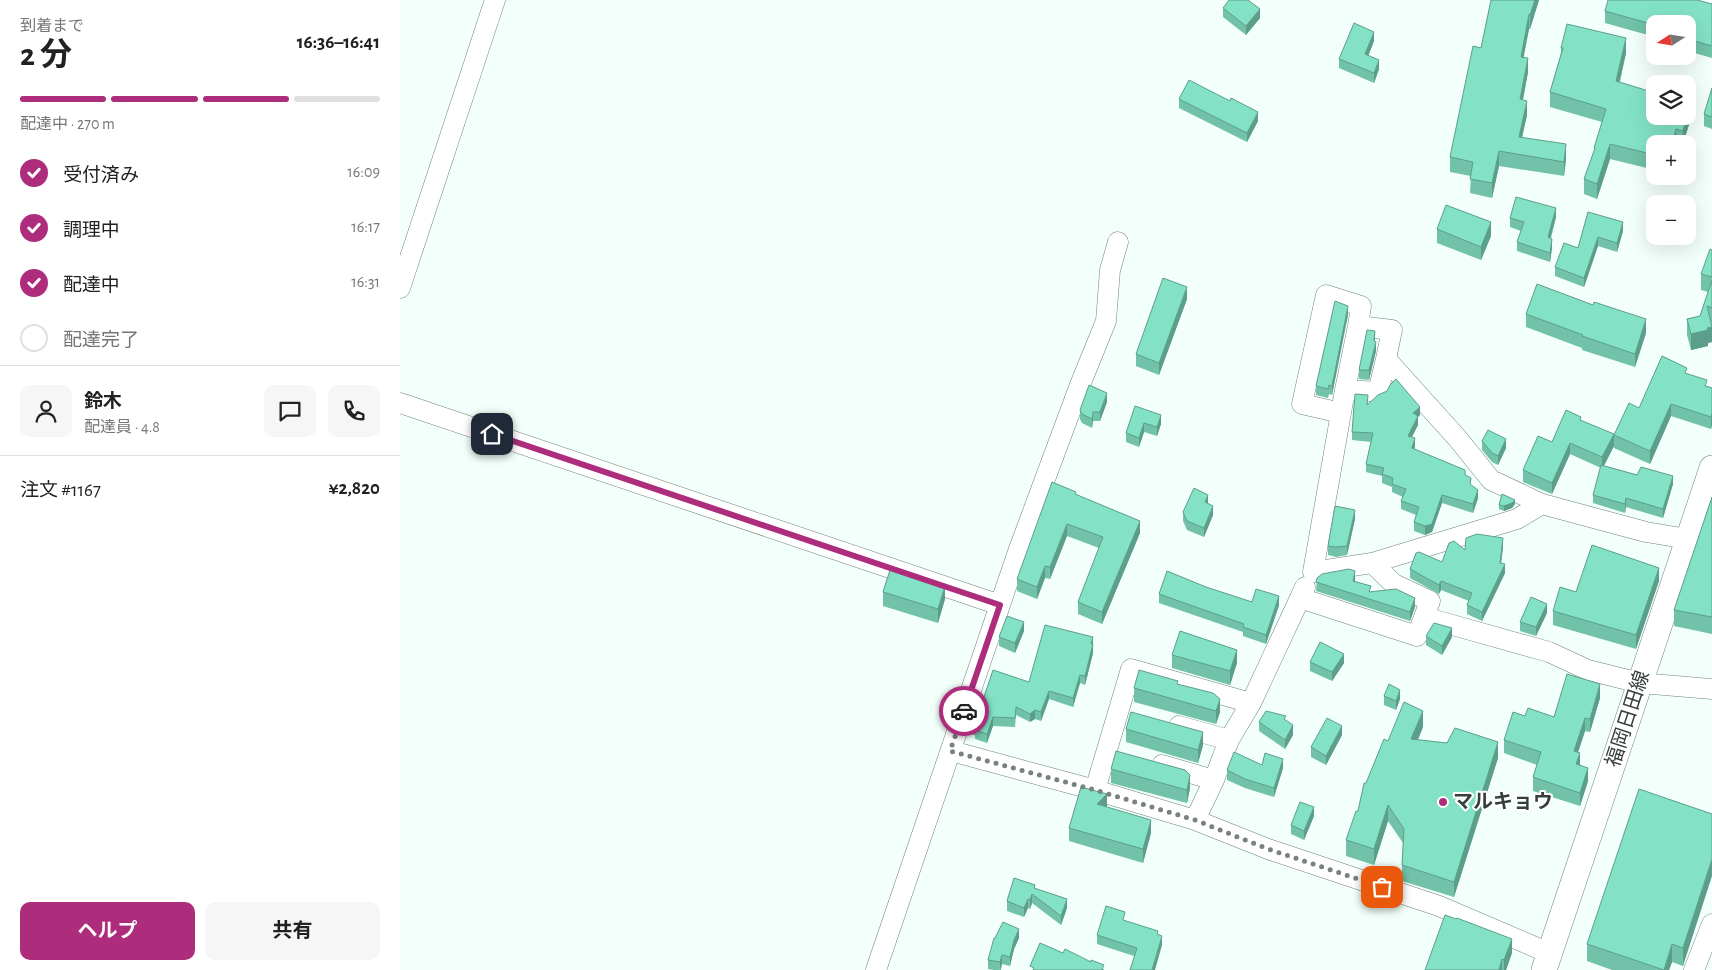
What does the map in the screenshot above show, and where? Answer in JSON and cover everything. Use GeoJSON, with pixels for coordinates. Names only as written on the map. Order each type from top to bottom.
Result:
{"type":"FeatureCollection","features":[{"type":"Feature","properties":{"kind":"main road","name":"福岡日田線"},"geometry":{"type":"LineString","coordinates":[[1547,962],[1712,468]]}},
{"type":"Feature","properties":{"kind":"street"},"geometry":{"type":"LineString","coordinates":[[400,288],[495,0]]}},
{"type":"Feature","properties":{"kind":"street"},"geometry":{"type":"LineString","coordinates":[[876,970],[1044,479],[1106,321],[1110,270],[1118,242]]}},
{"type":"Feature","properties":{"kind":"street"},"geometry":{"type":"LineString","coordinates":[[1195,820],[1214,780],[1229,740],[1250,702],[1313,572],[1341,413],[1344,390],[1361,306],[1326,295],[1302,404],[1341,413]]}},
{"type":"Feature","properties":{"kind":"street"},"geometry":{"type":"LineString","coordinates":[[1344,390],[1378,392],[1386,359],[1392,330],[1358,326]]}},
{"type":"Feature","properties":{"kind":"street"},"geometry":{"type":"LineString","coordinates":[[1386,359],[1458,439],[1491,480],[1542,504],[1646,532],[1688,539]]}},
{"type":"Feature","properties":{"kind":"street"},"geometry":{"type":"LineString","coordinates":[[400,403],[1000,605]]}},
{"type":"Feature","properties":{"kind":"street"},"geometry":{"type":"LineString","coordinates":[[1313,572],[1372,563],[1517,519],[1542,504]]}},
{"type":"Feature","properties":{"kind":"street"},"geometry":{"type":"LineString","coordinates":[[1300,598],[1417,636],[1430,601],[1394,584],[1372,563]]}},
{"type":"Feature","properties":{"kind":"street"},"geometry":{"type":"LineString","coordinates":[[1424,618],[1549,652],[1588,670],[1640,683],[1712,688]]}},
{"type":"Feature","properties":{"kind":"street"},"geometry":{"type":"LineString","coordinates":[[1095,790],[1125,754],[1131,668],[1250,702]]}},
{"type":"Feature","properties":{"kind":"street"},"geometry":{"type":"LineString","coordinates":[[1165,722],[1229,740]]}},
{"type":"Feature","properties":{"kind":"street"},"geometry":{"type":"LineString","coordinates":[[950,751],[1095,790],[1195,820],[1268,849],[1439,906],[1547,962]]}},
{"type":"Feature","properties":{"kind":"street"},"geometry":{"type":"LineString","coordinates":[[1125,754],[1214,780]]}},
{"type":"Feature","properties":{"kind":"street"},"geometry":{"type":"LineString","coordinates":[[1694,970],[1712,924]]}},
{"type":"Feature","properties":{"kind":"building"},"geometry":{"type":"Polygon","coordinates":[[[1229,0],[1248,0],[1260,9],[1246,26],[1223,8],[1229,0]]]}},
{"type":"Feature","properties":{"kind":"building"},"geometry":{"type":"Polygon","coordinates":[[[1491,0],[1535,0],[1529,14],[1521,57],[1528,58],[1520,99],[1527,101],[1519,137],[1566,144],[1564,162],[1499,151],[1492,183],[1470,179],[1473,162],[1450,157],[1473,46],[1481,48],[1491,0]]]}},
{"type":"Feature","properties":{"kind":"building"},"geometry":{"type":"Polygon","coordinates":[[[1608,0],[1697,0],[1712,4],[1712,46],[1696,41],[1696,15],[1646,15],[1646,22],[1605,11],[1608,0]]]}},
{"type":"Feature","properties":{"kind":"building"},"geometry":{"type":"Polygon","coordinates":[[[1354,23],[1374,32],[1365,54],[1379,60],[1374,73],[1339,59],[1354,23]]]}},
{"type":"Feature","properties":{"kind":"building"},"geometry":{"type":"Polygon","coordinates":[[[1567,24],[1626,38],[1616,81],[1646,90],[1646,125],[1685,125],[1683,131],[1676,129],[1674,135],[1646,135],[1646,153],[1610,144],[1597,184],[1584,179],[1606,109],[1550,92],[1563,48],[1561,48],[1567,24]]]}},
{"type":"Feature","properties":{"kind":"building"},"geometry":{"type":"Polygon","coordinates":[[[1189,80],[1230,101],[1231,98],[1258,112],[1247,133],[1179,99],[1189,80]]]}},
{"type":"Feature","properties":{"kind":"building"},"geometry":{"type":"Polygon","coordinates":[[[1712,88],[1712,117],[1704,114],[1712,88]]]}},
{"type":"Feature","properties":{"kind":"building"},"geometry":{"type":"Polygon","coordinates":[[[1516,197],[1556,208],[1548,237],[1552,239],[1550,253],[1517,242],[1524,222],[1510,218],[1516,197]]]}},
{"type":"Feature","properties":{"kind":"building"},"geometry":{"type":"Polygon","coordinates":[[[1446,205],[1491,222],[1481,247],[1437,229],[1446,205]]]}},
{"type":"Feature","properties":{"kind":"building"},"geometry":{"type":"Polygon","coordinates":[[[1588,212],[1623,222],[1617,243],[1598,237],[1584,278],[1555,267],[1564,243],[1578,248],[1588,212]]]}},
{"type":"Feature","properties":{"kind":"building"},"geometry":{"type":"Polygon","coordinates":[[[1710,249],[1712,250],[1712,277],[1701,274],[1710,249]]]}},
{"type":"Feature","properties":{"kind":"building"},"geometry":{"type":"Polygon","coordinates":[[[1163,278],[1187,287],[1159,363],[1136,354],[1163,278]]]}},
{"type":"Feature","properties":{"kind":"building"},"geometry":{"type":"Polygon","coordinates":[[[1712,280],[1712,308],[1707,306],[1712,327],[1707,328],[1708,330],[1691,334],[1687,319],[1700,316],[1712,280]]]}},
{"type":"Feature","properties":{"kind":"building"},"geometry":{"type":"Polygon","coordinates":[[[1537,284],[1593,305],[1594,302],[1646,319],[1635,354],[1526,314],[1537,284]]]}},
{"type":"Feature","properties":{"kind":"building"},"geometry":{"type":"Polygon","coordinates":[[[1335,301],[1348,306],[1332,386],[1329,385],[1328,389],[1316,386],[1335,301]]]}},
{"type":"Feature","properties":{"kind":"building"},"geometry":{"type":"Polygon","coordinates":[[[1367,330],[1375,331],[1374,341],[1376,342],[1369,370],[1359,370],[1367,330]]]}},
{"type":"Feature","properties":{"kind":"building"},"geometry":{"type":"Polygon","coordinates":[[[1662,356],[1687,368],[1685,373],[1707,380],[1705,386],[1712,388],[1712,413],[1711,417],[1671,404],[1650,451],[1614,435],[1629,403],[1639,408],[1662,356]]]}},
{"type":"Feature","properties":{"kind":"building"},"geometry":{"type":"Polygon","coordinates":[[[1396,379],[1420,407],[1413,413],[1418,416],[1408,436],[1415,438],[1412,448],[1465,470],[1465,475],[1471,478],[1470,484],[1478,490],[1473,504],[1442,495],[1432,524],[1425,526],[1414,522],[1419,507],[1401,501],[1406,489],[1392,484],[1393,478],[1382,474],[1384,468],[1366,464],[1373,433],[1352,432],[1355,394],[1368,395],[1367,405],[1378,395],[1387,391],[1396,379]]]}},
{"type":"Feature","properties":{"kind":"building"},"geometry":{"type":"Polygon","coordinates":[[[1089,385],[1107,393],[1100,412],[1093,412],[1092,419],[1082,414],[1080,410],[1089,385]]]}},
{"type":"Feature","properties":{"kind":"building"},"geometry":{"type":"Polygon","coordinates":[[[1135,406],[1161,415],[1157,427],[1144,423],[1139,438],[1126,433],[1135,406]]]}},
{"type":"Feature","properties":{"kind":"building"},"geometry":{"type":"Polygon","coordinates":[[[1566,410],[1581,417],[1580,420],[1614,434],[1602,457],[1570,443],[1552,483],[1523,470],[1538,436],[1552,442],[1566,410]]]}},
{"type":"Feature","properties":{"kind":"building"},"geometry":{"type":"Polygon","coordinates":[[[1488,430],[1506,439],[1498,456],[1492,453],[1482,441],[1488,430]]]}},
{"type":"Feature","properties":{"kind":"building"},"geometry":{"type":"Polygon","coordinates":[[[1601,465],[1637,475],[1641,467],[1673,476],[1663,509],[1626,498],[1625,504],[1593,495],[1601,465]]]}},
{"type":"Feature","properties":{"kind":"building"},"geometry":{"type":"Polygon","coordinates":[[[1052,482],[1076,492],[1075,494],[1140,521],[1102,612],[1078,602],[1103,537],[1067,524],[1050,567],[1045,566],[1037,587],[1017,579],[1052,482]]]}},
{"type":"Feature","properties":{"kind":"building"},"geometry":{"type":"Polygon","coordinates":[[[1194,488],[1208,495],[1205,502],[1213,506],[1204,528],[1187,521],[1183,512],[1194,488]]]}},
{"type":"Feature","properties":{"kind":"building"},"geometry":{"type":"Polygon","coordinates":[[[1502,494],[1515,500],[1504,506],[1499,505],[1502,494]]]}},
{"type":"Feature","properties":{"kind":"building"},"geometry":{"type":"Polygon","coordinates":[[[1712,497],[1712,617],[1674,610],[1712,497]]]}},
{"type":"Feature","properties":{"kind":"building"},"geometry":{"type":"Polygon","coordinates":[[[1335,506],[1355,510],[1347,546],[1328,546],[1335,506]]]}},
{"type":"Feature","properties":{"kind":"building"},"geometry":{"type":"Polygon","coordinates":[[[1477,534],[1503,538],[1500,563],[1505,564],[1482,612],[1467,605],[1472,593],[1441,581],[1439,585],[1410,569],[1416,553],[1419,552],[1442,562],[1449,543],[1454,541],[1465,550],[1466,538],[1477,534]]]}},
{"type":"Feature","properties":{"kind":"building"},"geometry":{"type":"Polygon","coordinates":[[[1592,545],[1659,568],[1636,635],[1553,611],[1560,587],[1576,592],[1592,545]]]}},
{"type":"Feature","properties":{"kind":"building"},"geometry":{"type":"Polygon","coordinates":[[[891,567],[945,586],[938,609],[883,592],[891,567]]]}},
{"type":"Feature","properties":{"kind":"building"},"geometry":{"type":"Polygon","coordinates":[[[1349,569],[1355,571],[1353,581],[1371,586],[1369,592],[1396,589],[1415,598],[1410,612],[1316,582],[1317,578],[1322,574],[1349,569]]]}},
{"type":"Feature","properties":{"kind":"building"},"geometry":{"type":"Polygon","coordinates":[[[1167,571],[1206,587],[1252,602],[1256,589],[1279,596],[1266,635],[1243,627],[1244,624],[1159,594],[1167,571]]]}},
{"type":"Feature","properties":{"kind":"building"},"geometry":{"type":"Polygon","coordinates":[[[1531,597],[1547,604],[1536,627],[1520,622],[1531,597]]]}},
{"type":"Feature","properties":{"kind":"building"},"geometry":{"type":"Polygon","coordinates":[[[1007,616],[1024,622],[1015,643],[999,637],[1007,616]]]}},
{"type":"Feature","properties":{"kind":"building"},"geometry":{"type":"Polygon","coordinates":[[[1434,623],[1452,628],[1442,646],[1426,636],[1434,623]]]}},
{"type":"Feature","properties":{"kind":"building"},"geometry":{"type":"Polygon","coordinates":[[[1045,625],[1093,637],[1085,676],[1080,675],[1073,698],[1049,691],[1041,712],[1035,710],[1030,714],[1016,707],[1015,718],[993,717],[987,734],[975,730],[976,727],[971,725],[979,701],[982,703],[993,670],[1029,682],[1045,625]]]}},
{"type":"Feature","properties":{"kind":"building"},"geometry":{"type":"Polygon","coordinates":[[[1180,631],[1237,650],[1230,671],[1172,655],[1180,631]]]}},
{"type":"Feature","properties":{"kind":"building"},"geometry":{"type":"Polygon","coordinates":[[[1320,642],[1344,654],[1332,672],[1310,662],[1320,642]]]}},
{"type":"Feature","properties":{"kind":"building"},"geometry":{"type":"Polygon","coordinates":[[[1139,670],[1178,681],[1177,684],[1213,693],[1220,699],[1216,711],[1134,688],[1139,670]]]}},
{"type":"Feature","properties":{"kind":"building"},"geometry":{"type":"Polygon","coordinates":[[[1567,674],[1600,684],[1590,719],[1585,718],[1574,751],[1580,753],[1576,764],[1588,768],[1580,793],[1533,777],[1541,752],[1504,740],[1513,712],[1525,716],[1528,708],[1554,717],[1567,674]]]}},
{"type":"Feature","properties":{"kind":"building"},"geometry":{"type":"Polygon","coordinates":[[[1389,684],[1400,690],[1396,701],[1384,696],[1389,684]]]}},
{"type":"Feature","properties":{"kind":"building"},"geometry":{"type":"Polygon","coordinates":[[[1404,702],[1423,711],[1411,739],[1447,743],[1455,728],[1498,742],[1454,882],[1402,865],[1404,829],[1388,805],[1374,849],[1346,840],[1356,811],[1358,811],[1364,783],[1366,783],[1384,739],[1388,741],[1404,702]]]}},
{"type":"Feature","properties":{"kind":"building"},"geometry":{"type":"Polygon","coordinates":[[[1266,711],[1286,716],[1284,719],[1293,725],[1285,740],[1259,722],[1266,711]]]}},
{"type":"Feature","properties":{"kind":"building"},"geometry":{"type":"Polygon","coordinates":[[[1131,712],[1203,732],[1198,750],[1126,729],[1131,712]]]}},
{"type":"Feature","properties":{"kind":"building"},"geometry":{"type":"Polygon","coordinates":[[[1327,718],[1342,726],[1326,756],[1311,747],[1327,718]]]}},
{"type":"Feature","properties":{"kind":"building"},"geometry":{"type":"Polygon","coordinates":[[[1116,751],[1185,770],[1190,775],[1187,790],[1111,769],[1116,751]]]}},
{"type":"Feature","properties":{"kind":"building"},"geometry":{"type":"Polygon","coordinates":[[[1234,752],[1262,765],[1265,753],[1283,759],[1274,788],[1245,779],[1227,770],[1234,752]]]}},
{"type":"Feature","properties":{"kind":"building"},"geometry":{"type":"Polygon","coordinates":[[[1081,787],[1107,794],[1097,804],[1151,820],[1143,849],[1069,828],[1081,787]]]}},
{"type":"Feature","properties":{"kind":"building"},"geometry":{"type":"Polygon","coordinates":[[[1639,789],[1712,814],[1712,859],[1683,948],[1672,944],[1664,970],[1587,944],[1639,789]]]}},
{"type":"Feature","properties":{"kind":"building"},"geometry":{"type":"Polygon","coordinates":[[[1300,802],[1314,807],[1304,831],[1291,825],[1300,802]]]}},
{"type":"Feature","properties":{"kind":"building"},"geometry":{"type":"Polygon","coordinates":[[[1014,878],[1035,885],[1034,888],[1067,899],[1061,916],[1032,894],[1024,908],[1007,901],[1014,878]]]}},
{"type":"Feature","properties":{"kind":"building"},"geometry":{"type":"Polygon","coordinates":[[[1106,906],[1125,912],[1123,920],[1158,931],[1157,934],[1162,936],[1152,970],[1130,970],[1137,948],[1097,935],[1106,906]]]}},
{"type":"Feature","properties":{"kind":"building"},"geometry":{"type":"Polygon","coordinates":[[[1445,915],[1512,939],[1499,970],[1425,970],[1445,915]]]}},
{"type":"Feature","properties":{"kind":"building"},"geometry":{"type":"Polygon","coordinates":[[[1003,922],[1019,929],[1010,957],[1002,955],[1000,962],[988,960],[994,938],[1003,922]]]}},
{"type":"Feature","properties":{"kind":"building"},"geometry":{"type":"Polygon","coordinates":[[[1040,943],[1063,953],[1065,949],[1091,962],[1091,960],[1104,965],[1102,969],[1104,970],[1033,970],[1034,968],[1030,966],[1040,943]]]}},
{"type":"Feature","properties":{"kind":"way so far"},"geometry":{"type":"LineString","coordinates":[[964,711],[950,751],[1095,790],[1195,820],[1268,849],[1382,887]]}},
{"type":"Feature","properties":{"kind":"place","name":"マルキョウ"},"geometry":{"type":"Point","coordinates":[1443,802]}},
{"type":"Feature","properties":{"kind":"route"},"geometry":{"type":"LineString","coordinates":[[492,434],[1000,605],[964,711]]}}]}
